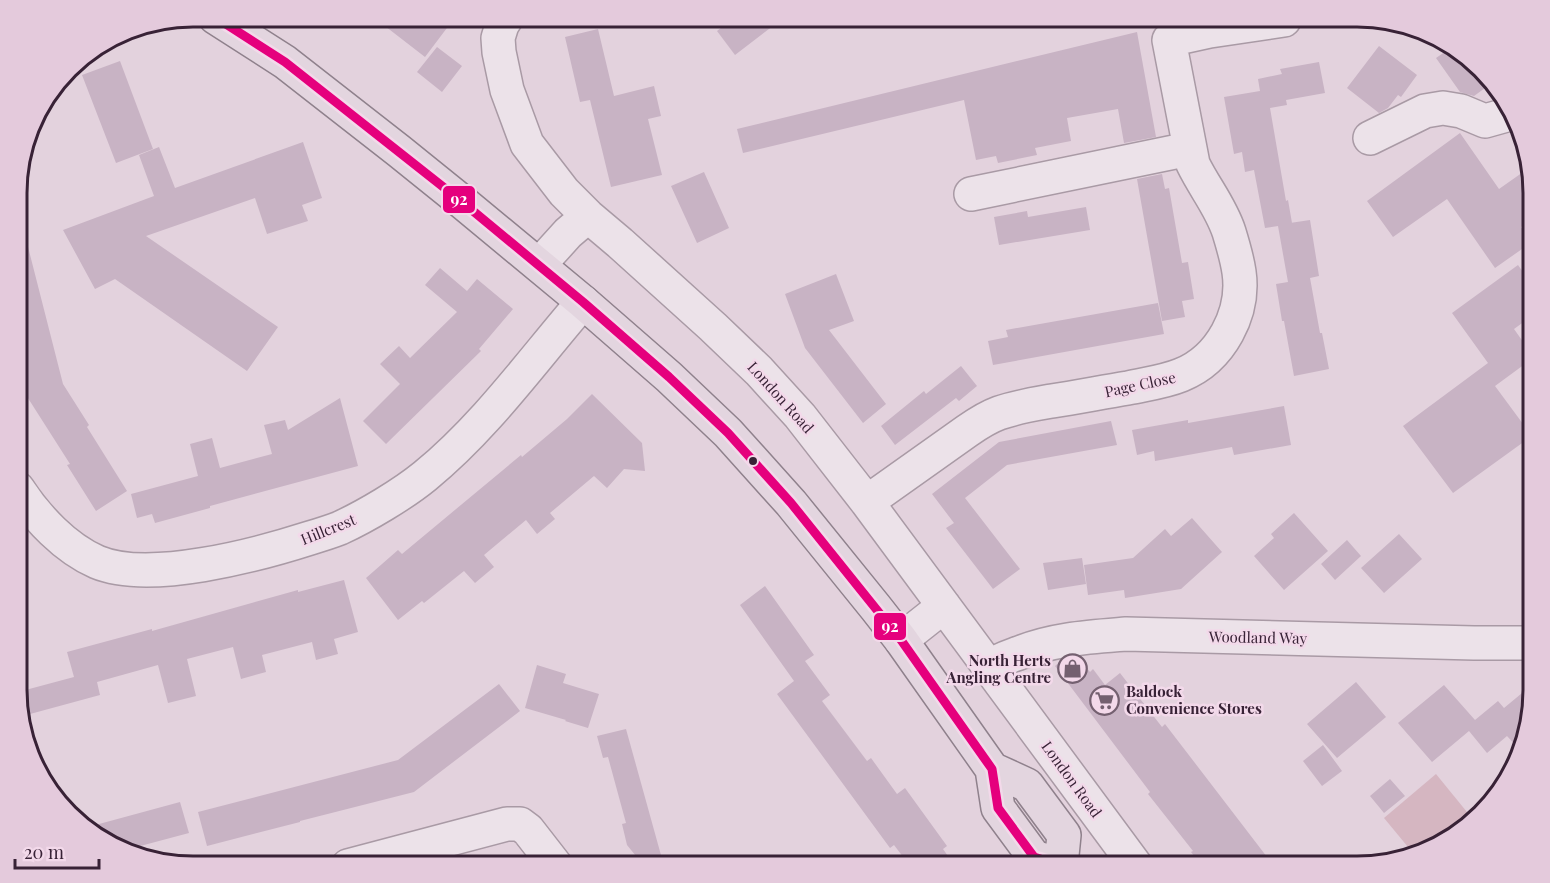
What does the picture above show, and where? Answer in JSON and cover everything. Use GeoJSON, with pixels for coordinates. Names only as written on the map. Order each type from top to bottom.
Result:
{"type":"FeatureCollection","features":[{"type":"Feature","properties":{"kind":"main road"},"geometry":{"type":"LineString","coordinates":[[232,27],[285,62],[539,265],[669,377],[728,434],[791,503],[900,640],[992,769],[998,808],[1034,856]]}},
{"type":"Feature","properties":{"kind":"street","name":"London Road"},"geometry":{"type":"LineString","coordinates":[[501,27],[498,38],[499,52],[507,90],[527,144],[564,192],[588,216],[670,287],[759,371],[800,416],[867,502],[1129,856]]}},
{"type":"Feature","properties":{"kind":"street","name":"Page Close"},"geometry":{"type":"LineString","coordinates":[[867,502],[967,431],[999,413],[1165,381],[1195,369],[1212,354],[1223,340],[1231,326],[1238,299],[1239,273],[1221,211],[1193,164],[1169,40],[1237,27]]}},
{"type":"Feature","properties":{"kind":"street"},"geometry":{"type":"LineString","coordinates":[[1370,138],[1425,111],[1443,108],[1461,111],[1485,121],[1504,116]]}},
{"type":"Feature","properties":{"kind":"street"},"geometry":{"type":"LineString","coordinates":[[971,194],[1189,149]]}},
{"type":"Feature","properties":{"kind":"street"},"geometry":{"type":"LineString","coordinates":[[539,265],[568,232],[588,216]]}},
{"type":"Feature","properties":{"kind":"street","name":"Hillcrest"},"geometry":{"type":"LineString","coordinates":[[27,501],[71,547],[99,563],[125,569],[149,570],[182,567],[236,558],[284,546],[339,528],[387,502],[424,476],[460,443],[502,398],[584,302]]}},
{"type":"Feature","properties":{"kind":"street"},"geometry":{"type":"LineString","coordinates":[[900,640],[944,606]]}},
{"type":"Feature","properties":{"kind":"street","name":"Woodland Way"},"geometry":{"type":"LineString","coordinates":[[989,667],[997,661],[1037,645],[1077,638],[1126,634],[1523,643]]}},
{"type":"Feature","properties":{"kind":"street"},"geometry":{"type":"LineString","coordinates":[[386,856],[507,824],[520,824],[528,830],[548,856]]}},
{"type":"Feature","properties":{"kind":"shaded area"},"geometry":{"type":"Polygon","coordinates":[[[1436,774],[1468,814],[1431,839],[1408,847],[1384,818],[1436,774]]]}},
{"type":"Feature","properties":{"kind":"building"},"geometry":{"type":"Polygon","coordinates":[[[386,27],[448,27],[425,57],[386,27]]]}},
{"type":"Feature","properties":{"kind":"building"},"geometry":{"type":"Polygon","coordinates":[[[722,27],[772,27],[735,55],[717,31],[722,27]]]}},
{"type":"Feature","properties":{"kind":"building"},"geometry":{"type":"Polygon","coordinates":[[[598,29],[614,96],[654,86],[661,116],[648,119],[662,175],[611,187],[590,100],[580,102],[565,37],[598,29]]]}},
{"type":"Feature","properties":{"kind":"building"},"geometry":{"type":"Polygon","coordinates":[[[1137,32],[1156,137],[1124,143],[1118,109],[1067,118],[1071,141],[1035,148],[1037,155],[998,163],[996,156],[976,160],[964,100],[743,153],[737,129],[1137,32]]]}},
{"type":"Feature","properties":{"kind":"building"},"geometry":{"type":"Polygon","coordinates":[[[1379,46],[1417,75],[1401,97],[1398,95],[1388,108],[1379,113],[1347,88],[1379,46]]]}},
{"type":"Feature","properties":{"kind":"building"},"geometry":{"type":"Polygon","coordinates":[[[437,47],[462,66],[442,92],[417,72],[437,47]]]}},
{"type":"Feature","properties":{"kind":"building"},"geometry":{"type":"Polygon","coordinates":[[[1445,52],[1467,68],[1485,88],[1474,96],[1460,92],[1436,58],[1445,52]]]}},
{"type":"Feature","properties":{"kind":"building"},"geometry":{"type":"Polygon","coordinates":[[[120,61],[153,149],[116,163],[82,75],[120,61]]]}},
{"type":"Feature","properties":{"kind":"building"},"geometry":{"type":"Polygon","coordinates":[[[1319,62],[1325,93],[1286,100],[1287,105],[1270,108],[1292,223],[1310,220],[1319,276],[1310,278],[1329,369],[1294,376],[1276,284],[1288,282],[1278,226],[1265,228],[1254,170],[1245,172],[1242,152],[1234,154],[1224,97],[1260,91],[1258,79],[1282,74],[1280,69],[1319,62]]]}},
{"type":"Feature","properties":{"kind":"building"},"geometry":{"type":"Polygon","coordinates":[[[1460,133],[1499,189],[1522,173],[1523,248],[1495,268],[1447,199],[1393,237],[1367,201],[1460,133]]]}},
{"type":"Feature","properties":{"kind":"building"},"geometry":{"type":"Polygon","coordinates":[[[303,142],[322,198],[302,205],[308,221],[267,234],[255,198],[146,236],[278,327],[247,371],[115,279],[95,289],[63,230],[154,196],[139,155],[159,147],[175,188],[303,142]]]}},
{"type":"Feature","properties":{"kind":"building"},"geometry":{"type":"Polygon","coordinates":[[[704,172],[729,228],[697,243],[671,186],[704,172]]]}},
{"type":"Feature","properties":{"kind":"building"},"geometry":{"type":"Polygon","coordinates":[[[1162,174],[1165,189],[1169,188],[1182,263],[1188,262],[1194,299],[1182,301],[1185,317],[1162,321],[1137,179],[1162,174]]]}},
{"type":"Feature","properties":{"kind":"building"},"geometry":{"type":"Polygon","coordinates":[[[1086,207],[1090,230],[999,245],[994,217],[1027,211],[1028,217],[1086,207]]]}},
{"type":"Feature","properties":{"kind":"building"},"geometry":{"type":"Polygon","coordinates":[[[27,243],[63,384],[127,491],[96,511],[67,465],[70,464],[27,397],[27,243]]]}},
{"type":"Feature","properties":{"kind":"building"},"geometry":{"type":"Polygon","coordinates":[[[1518,265],[1523,272],[1523,322],[1514,329],[1523,342],[1523,365],[1495,386],[1523,424],[1523,442],[1453,493],[1403,426],[1488,363],[1452,313],[1518,265]]]}},
{"type":"Feature","properties":{"kind":"building"},"geometry":{"type":"Polygon","coordinates":[[[440,268],[467,291],[477,279],[513,309],[479,349],[481,351],[386,444],[363,421],[400,384],[380,364],[399,346],[410,358],[457,312],[425,285],[440,268]]]}},
{"type":"Feature","properties":{"kind":"building"},"geometry":{"type":"Polygon","coordinates":[[[836,274],[854,321],[829,330],[886,404],[863,423],[805,348],[785,294],[836,274]]]}},
{"type":"Feature","properties":{"kind":"building"},"geometry":{"type":"Polygon","coordinates":[[[1158,303],[1164,334],[993,365],[988,341],[1008,337],[1006,330],[1158,303]]]}},
{"type":"Feature","properties":{"kind":"building"},"geometry":{"type":"Polygon","coordinates":[[[961,366],[977,386],[959,401],[956,398],[895,445],[881,426],[924,391],[926,394],[961,366]]]}},
{"type":"Feature","properties":{"kind":"building"},"geometry":{"type":"Polygon","coordinates":[[[592,394],[642,443],[645,471],[624,469],[607,488],[594,476],[550,513],[555,519],[537,534],[526,520],[484,555],[494,567],[475,583],[464,571],[424,603],[422,601],[398,620],[366,578],[398,550],[402,554],[521,455],[522,457],[567,419],[592,394]]]}},
{"type":"Feature","properties":{"kind":"building"},"geometry":{"type":"Polygon","coordinates":[[[340,398],[358,466],[155,523],[152,514],[137,518],[131,494],[198,476],[190,444],[212,438],[220,468],[272,454],[264,425],[285,420],[288,430],[340,398]]]}},
{"type":"Feature","properties":{"kind":"building"},"geometry":{"type":"Polygon","coordinates":[[[1284,406],[1291,445],[1234,455],[1232,447],[1155,461],[1154,451],[1137,455],[1132,430],[1188,420],[1188,423],[1284,406]]]}},
{"type":"Feature","properties":{"kind":"building"},"geometry":{"type":"Polygon","coordinates":[[[1111,421],[1117,445],[1007,465],[965,498],[1020,569],[993,589],[946,528],[954,523],[932,494],[999,442],[1111,421]]]}},
{"type":"Feature","properties":{"kind":"building"},"geometry":{"type":"Polygon","coordinates":[[[1294,513],[1328,551],[1284,590],[1254,556],[1274,538],[1271,534],[1294,513]]]}},
{"type":"Feature","properties":{"kind":"building"},"geometry":{"type":"Polygon","coordinates":[[[1192,518],[1222,552],[1181,589],[1125,598],[1124,590],[1088,595],[1084,565],[1133,558],[1165,529],[1171,536],[1192,518]]]}},
{"type":"Feature","properties":{"kind":"building"},"geometry":{"type":"Polygon","coordinates":[[[1399,534],[1422,559],[1384,593],[1361,568],[1399,534]]]}},
{"type":"Feature","properties":{"kind":"building"},"geometry":{"type":"Polygon","coordinates":[[[1347,540],[1361,556],[1335,580],[1321,564],[1347,540]]]}},
{"type":"Feature","properties":{"kind":"building"},"geometry":{"type":"Polygon","coordinates":[[[1082,558],[1086,584],[1048,590],[1043,563],[1082,558]]]}},
{"type":"Feature","properties":{"kind":"building"},"geometry":{"type":"Polygon","coordinates":[[[344,580],[358,632],[334,639],[338,654],[316,660],[312,642],[262,655],[266,672],[241,679],[233,647],[187,659],[196,696],[168,703],[158,665],[97,682],[100,695],[29,714],[27,690],[74,677],[67,652],[298,590],[298,592],[344,580]]]}},
{"type":"Feature","properties":{"kind":"building"},"geometry":{"type":"Polygon","coordinates":[[[765,586],[814,655],[805,661],[830,695],[822,701],[867,761],[871,758],[897,794],[905,788],[947,846],[943,849],[948,856],[902,856],[894,845],[890,848],[777,694],[794,681],[740,605],[765,586]]]}},
{"type":"Feature","properties":{"kind":"building"},"geometry":{"type":"Polygon","coordinates":[[[1078,657],[1090,672],[1093,669],[1105,685],[1120,673],[1162,727],[1165,724],[1266,856],[1194,856],[1191,852],[1193,851],[1148,794],[1150,792],[1055,666],[1062,660],[1078,657]]]}},
{"type":"Feature","properties":{"kind":"building"},"geometry":{"type":"Polygon","coordinates":[[[537,665],[566,674],[563,683],[599,694],[588,728],[525,708],[537,665]]]}},
{"type":"Feature","properties":{"kind":"building"},"geometry":{"type":"Polygon","coordinates":[[[1356,682],[1386,717],[1337,758],[1307,724],[1356,682]]]}},
{"type":"Feature","properties":{"kind":"building"},"geometry":{"type":"Polygon","coordinates":[[[499,684],[520,711],[414,792],[207,846],[198,812],[398,760],[499,684]]]}},
{"type":"Feature","properties":{"kind":"building"},"geometry":{"type":"Polygon","coordinates":[[[1444,685],[1475,720],[1498,701],[1504,708],[1523,692],[1522,712],[1514,743],[1507,736],[1487,753],[1469,731],[1432,762],[1398,723],[1444,685]]]}},
{"type":"Feature","properties":{"kind":"building"},"geometry":{"type":"Polygon","coordinates":[[[626,729],[661,856],[636,856],[627,845],[622,824],[626,823],[608,757],[603,758],[597,736],[626,729]]]}},
{"type":"Feature","properties":{"kind":"building"},"geometry":{"type":"Polygon","coordinates":[[[1323,745],[1342,771],[1322,786],[1303,761],[1323,745]]]}},
{"type":"Feature","properties":{"kind":"building"},"geometry":{"type":"Polygon","coordinates":[[[1390,779],[1405,796],[1384,813],[1370,796],[1390,779]]]}},
{"type":"Feature","properties":{"kind":"building"},"geometry":{"type":"Polygon","coordinates":[[[180,802],[189,833],[139,846],[110,834],[96,825],[180,802]]]}},
{"type":"Feature","properties":{"kind":"transit line","name":"92"},"geometry":{"type":"LineString","coordinates":[[231,27],[285,62],[461,201],[583,302],[669,377],[728,433],[791,503],[901,640],[992,769],[998,808],[1033,856]]}},
{"type":"Feature","properties":{"kind":"place","name":"North Herts Angling Centre"},"geometry":{"type":"Point","coordinates":[1072,669]}},
{"type":"Feature","properties":{"kind":"place","name":"Baldock Convenience Stores"},"geometry":{"type":"Point","coordinates":[1105,700]}}]}
